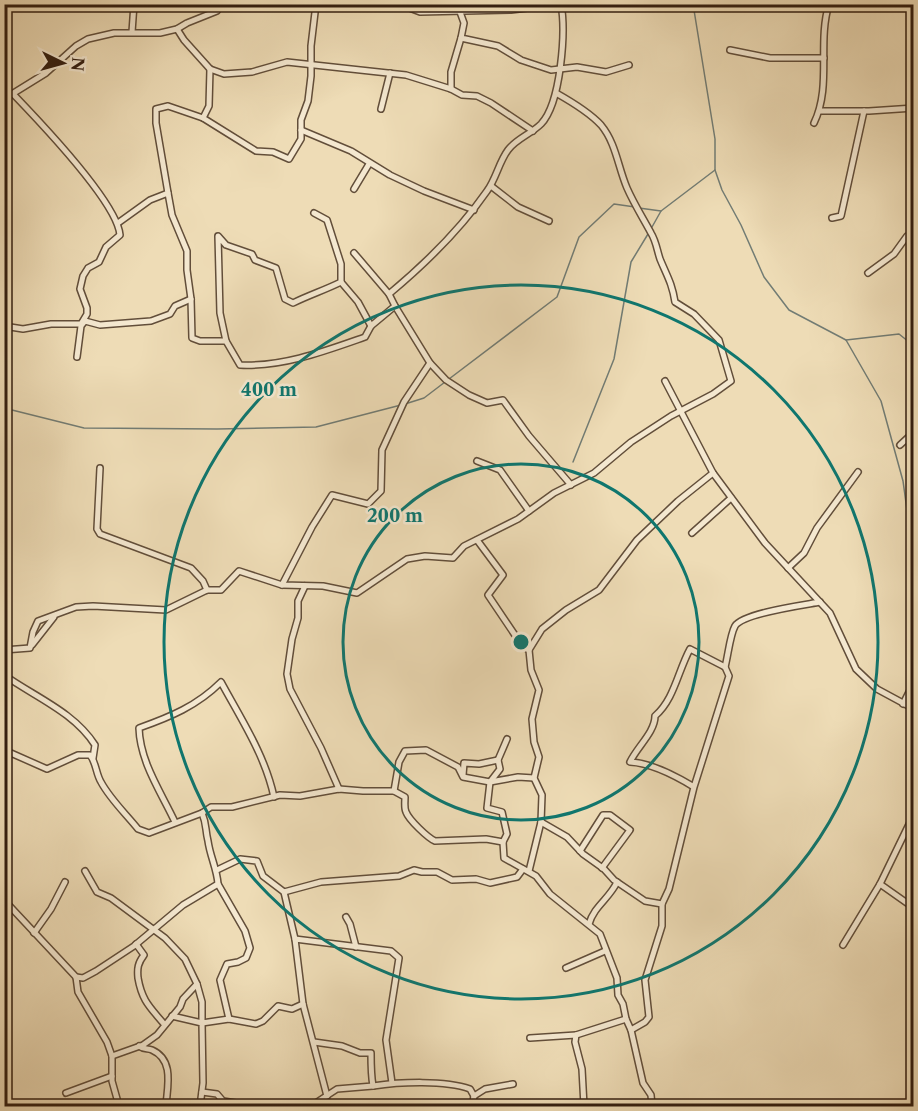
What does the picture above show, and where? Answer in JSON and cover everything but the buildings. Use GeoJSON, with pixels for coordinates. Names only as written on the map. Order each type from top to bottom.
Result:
{"type":"FeatureCollection","features":[{"type":"Feature","properties":{"kind":"street"},"geometry":{"type":"LineString","coordinates":[[132,33],[134,4]]}},
{"type":"Feature","properties":{"kind":"street"},"geometry":{"type":"LineString","coordinates":[[4,99],[46,74],[76,46],[88,39],[114,33],[160,33],[177,29],[217,11],[221,4]]}},
{"type":"Feature","properties":{"kind":"street"},"geometry":{"type":"LineString","coordinates":[[226,341],[200,341],[192,338],[187,251],[172,215],[156,123],[156,109],[168,106],[203,118],[256,151],[273,152],[289,159],[301,139],[301,120],[308,101],[316,4]]}},
{"type":"Feature","properties":{"kind":"street"},"geometry":{"type":"LineString","coordinates":[[388,294],[416,272],[474,210],[490,186],[508,149],[542,123],[556,93],[564,20],[560,4],[511,10],[420,12],[399,4]]}},
{"type":"Feature","properties":{"kind":"street"},"geometry":{"type":"LineString","coordinates":[[814,123],[820,111],[824,81],[824,32],[829,4]]}},
{"type":"Feature","properties":{"kind":"street"},"geometry":{"type":"LineString","coordinates":[[451,89],[451,72],[464,23],[460,12]]}},
{"type":"Feature","properties":{"kind":"street"},"geometry":{"type":"LineString","coordinates":[[177,29],[210,69],[224,74],[252,72],[287,62],[406,75],[462,94],[477,96],[533,130]]}},
{"type":"Feature","properties":{"kind":"street"},"geometry":{"type":"LineString","coordinates":[[461,38],[498,46],[521,60],[551,70],[577,67],[606,72],[630,65]]}},
{"type":"Feature","properties":{"kind":"street"},"geometry":{"type":"LineString","coordinates":[[730,50],[770,58],[824,58]]}},
{"type":"Feature","properties":{"kind":"street"},"geometry":{"type":"LineString","coordinates":[[203,118],[209,106],[210,69]]}},
{"type":"Feature","properties":{"kind":"street"},"geometry":{"type":"LineString","coordinates":[[381,109],[390,73]]}},
{"type":"Feature","properties":{"kind":"street"},"geometry":{"type":"LineString","coordinates":[[30,648],[38,621],[75,607],[166,610],[207,590],[221,590],[239,571],[282,585],[323,586],[357,592],[407,559],[425,556],[453,558],[464,546],[594,473],[631,442],[731,381],[719,340],[693,315],[675,302],[672,283],[660,258],[653,235],[639,214],[616,161],[613,143],[600,125],[582,109],[556,93]]}},
{"type":"Feature","properties":{"kind":"street"},"geometry":{"type":"LineString","coordinates":[[14,95],[81,170],[113,214],[120,235],[106,247],[99,262],[88,268],[83,276],[80,289],[87,308],[85,321],[81,326],[77,357]]}},
{"type":"Feature","properties":{"kind":"street"},"geometry":{"type":"LineString","coordinates":[[820,111],[914,108]]}},
{"type":"Feature","properties":{"kind":"street"},"geometry":{"type":"LineString","coordinates":[[832,218],[841,216],[864,111]]}},
{"type":"Feature","properties":{"kind":"street"},"geometry":{"type":"LineString","coordinates":[[301,130],[351,151],[369,164],[424,191],[474,210]]}},
{"type":"Feature","properties":{"kind":"street"},"geometry":{"type":"LineString","coordinates":[[354,189],[369,164]]}},
{"type":"Feature","properties":{"kind":"street"},"geometry":{"type":"LineString","coordinates":[[490,186],[518,207],[549,221]]}},
{"type":"Feature","properties":{"kind":"street"},"geometry":{"type":"LineString","coordinates":[[117,224],[150,200],[168,193]]}},
{"type":"Feature","properties":{"kind":"street"},"geometry":{"type":"LineString","coordinates":[[314,213],[327,220],[341,264],[340,282],[358,302],[371,326]]}},
{"type":"Feature","properties":{"kind":"street"},"geometry":{"type":"LineString","coordinates":[[868,273],[894,254],[908,236],[914,234]]}},
{"type":"Feature","properties":{"kind":"street"},"geometry":{"type":"LineString","coordinates":[[340,282],[320,293],[304,297],[293,303],[285,299],[276,268],[255,260],[252,254],[226,245],[218,236],[220,313],[226,341],[240,365],[260,366],[327,350],[365,337],[371,326],[395,306]]}},
{"type":"Feature","properties":{"kind":"street"},"geometry":{"type":"LineString","coordinates":[[354,253],[388,294],[430,363],[448,381],[469,395],[487,403],[503,400],[529,436],[571,485]]}},
{"type":"Feature","properties":{"kind":"street"},"geometry":{"type":"LineString","coordinates":[[4,326],[23,329],[51,324],[76,325],[85,321],[100,325],[151,321],[170,314],[175,306],[191,299]]}},
{"type":"Feature","properties":{"kind":"street"},"geometry":{"type":"LineString","coordinates":[[282,585],[312,527],[332,495],[368,504],[381,491],[382,450],[403,405],[430,363]]}},
{"type":"Feature","properties":{"kind":"street"},"geometry":{"type":"LineString","coordinates":[[665,381],[713,474],[765,543],[834,620],[856,669],[877,689],[914,709]]}},
{"type":"Feature","properties":{"kind":"street"},"geometry":{"type":"LineString","coordinates":[[900,445],[914,432]]}},
{"type":"Feature","properties":{"kind":"street"},"geometry":{"type":"LineString","coordinates":[[477,461],[500,470],[529,511]]}},
{"type":"Feature","properties":{"kind":"street"},"geometry":{"type":"LineString","coordinates":[[100,468],[96,529],[100,534],[192,568],[207,590]]}},
{"type":"Feature","properties":{"kind":"street"},"geometry":{"type":"LineString","coordinates":[[788,568],[804,553],[817,528],[858,472]]}},
{"type":"Feature","properties":{"kind":"street"},"geometry":{"type":"LineString","coordinates":[[284,892],[321,882],[399,876],[414,870],[437,872],[452,880],[476,879],[490,883],[518,877],[526,870],[541,822],[542,795],[534,778],[539,757],[534,742],[532,718],[539,690],[531,670],[529,650],[542,629],[566,610],[598,590],[637,540],[678,501],[713,474]]}},
{"type":"Feature","properties":{"kind":"street"},"geometry":{"type":"LineString","coordinates":[[692,533],[731,498]]}},
{"type":"Feature","properties":{"kind":"street"},"geometry":{"type":"LineString","coordinates":[[477,540],[503,575],[488,595],[523,648],[529,650]]}},
{"type":"Feature","properties":{"kind":"street"},"geometry":{"type":"LineString","coordinates":[[305,586],[298,601],[298,618],[292,639],[287,674],[290,689],[321,748],[339,789]]}},
{"type":"Feature","properties":{"kind":"street"},"geometry":{"type":"LineString","coordinates":[[631,1030],[649,1017],[645,980],[662,926],[662,903],[669,889],[694,787],[729,676],[725,667],[734,626],[741,619],[820,602]]}},
{"type":"Feature","properties":{"kind":"street"},"geometry":{"type":"LineString","coordinates":[[4,650],[30,648],[55,616]]}},
{"type":"Feature","properties":{"kind":"street"},"geometry":{"type":"LineString","coordinates":[[694,787],[668,774],[630,762],[635,751],[655,724],[655,716],[665,706],[690,649],[725,667]]}},
{"type":"Feature","properties":{"kind":"street"},"geometry":{"type":"LineString","coordinates":[[4,675],[76,722],[88,734],[95,745],[93,758],[102,786],[138,829],[149,833],[202,813],[211,807],[232,807],[274,797],[300,796],[339,789],[394,790],[405,797],[406,813],[431,840],[486,839],[502,843]]}},
{"type":"Feature","properties":{"kind":"street"},"geometry":{"type":"LineString","coordinates":[[175,822],[154,782],[139,743],[139,728],[172,716],[195,704],[221,682],[244,721],[266,771],[274,797]]}},
{"type":"Feature","properties":{"kind":"street"},"geometry":{"type":"LineString","coordinates":[[903,704],[914,682]]}},
{"type":"Feature","properties":{"kind":"street"},"geometry":{"type":"LineString","coordinates":[[507,739],[498,760],[500,769],[490,782],[487,808],[502,812],[507,834],[502,843],[504,858],[536,876],[550,894],[600,934],[617,978],[618,995],[631,1030],[643,1083],[653,1100],[652,1107]]}},
{"type":"Feature","properties":{"kind":"street"},"geometry":{"type":"LineString","coordinates":[[394,790],[399,762],[405,751],[426,750],[458,768],[463,777]]}},
{"type":"Feature","properties":{"kind":"street"},"geometry":{"type":"LineString","coordinates":[[4,764],[7,761],[6,751],[47,769],[78,755],[86,754],[93,758]]}},
{"type":"Feature","properties":{"kind":"street"},"geometry":{"type":"LineString","coordinates":[[463,777],[464,763],[479,764],[498,760]]}},
{"type":"Feature","properties":{"kind":"street"},"geometry":{"type":"LineString","coordinates":[[463,777],[490,782],[518,777],[534,778]]}},
{"type":"Feature","properties":{"kind":"street"},"geometry":{"type":"LineString","coordinates":[[202,813],[207,825],[207,840],[217,870],[218,884],[245,931],[250,948],[246,958],[227,964],[220,980],[229,1019]]}},
{"type":"Feature","properties":{"kind":"street"},"geometry":{"type":"LineString","coordinates":[[843,945],[880,884],[914,814]]}},
{"type":"Feature","properties":{"kind":"street"},"geometry":{"type":"LineString","coordinates":[[580,850],[603,815],[610,815],[630,830],[602,868]]}},
{"type":"Feature","properties":{"kind":"street"},"geometry":{"type":"LineString","coordinates":[[541,822],[567,837],[617,882],[645,901],[662,903]]}},
{"type":"Feature","properties":{"kind":"street"},"geometry":{"type":"LineString","coordinates":[[217,870],[240,859],[257,861],[263,876],[284,892],[295,939],[303,1004],[327,1096]]}},
{"type":"Feature","properties":{"kind":"street"},"geometry":{"type":"LineString","coordinates":[[85,871],[97,892],[111,898],[165,938],[185,959],[197,984],[202,1002],[200,1107]]}},
{"type":"Feature","properties":{"kind":"street"},"geometry":{"type":"LineString","coordinates":[[34,933],[51,909],[65,882]]}},
{"type":"Feature","properties":{"kind":"street"},"geometry":{"type":"LineString","coordinates":[[589,924],[595,908],[613,890],[617,882]]}},
{"type":"Feature","properties":{"kind":"street"},"geometry":{"type":"LineString","coordinates":[[76,977],[83,978],[96,971],[136,944],[183,906],[218,884]]}},
{"type":"Feature","properties":{"kind":"street"},"geometry":{"type":"LineString","coordinates":[[880,884],[914,908]]}},
{"type":"Feature","properties":{"kind":"street"},"geometry":{"type":"LineString","coordinates":[[4,900],[76,977],[78,992],[107,1042],[112,1056],[112,1076],[119,1107]]}},
{"type":"Feature","properties":{"kind":"street"},"geometry":{"type":"LineString","coordinates":[[346,917],[356,947]]}},
{"type":"Feature","properties":{"kind":"street"},"geometry":{"type":"LineString","coordinates":[[295,939],[391,951],[399,958],[386,1040],[392,1083]]}},
{"type":"Feature","properties":{"kind":"street"},"geometry":{"type":"LineString","coordinates":[[136,944],[144,955],[137,970],[141,994],[154,1015],[164,1024]]}},
{"type":"Feature","properties":{"kind":"street"},"geometry":{"type":"LineString","coordinates":[[566,968],[605,951]]}},
{"type":"Feature","properties":{"kind":"street"},"geometry":{"type":"LineString","coordinates":[[112,1056],[139,1046],[157,1035],[197,984]]}},
{"type":"Feature","properties":{"kind":"street"},"geometry":{"type":"LineString","coordinates":[[172,1016],[202,1023],[229,1019],[256,1024],[263,1021],[278,1006],[292,1009],[303,1004]]}},
{"type":"Feature","properties":{"kind":"street"},"geometry":{"type":"LineString","coordinates":[[530,1038],[576,1035],[626,1019]]}},
{"type":"Feature","properties":{"kind":"street"},"geometry":{"type":"LineString","coordinates":[[576,1035],[575,1042],[582,1069],[584,1107]]}},
{"type":"Feature","properties":{"kind":"street"},"geometry":{"type":"LineString","coordinates":[[314,1042],[342,1046],[360,1053],[372,1053],[373,1086]]}},
{"type":"Feature","properties":{"kind":"street"},"geometry":{"type":"LineString","coordinates":[[139,1046],[142,1049],[153,1050],[165,1062],[168,1078],[166,1107]]}},
{"type":"Feature","properties":{"kind":"street"},"geometry":{"type":"LineString","coordinates":[[66,1093],[112,1076]]}},
{"type":"Feature","properties":{"kind":"street"},"geometry":{"type":"LineString","coordinates":[[311,1107],[337,1089],[358,1089],[392,1083],[460,1085],[470,1089],[474,1096],[472,1107]]}},
{"type":"Feature","properties":{"kind":"street"},"geometry":{"type":"LineString","coordinates":[[474,1096],[485,1089],[513,1084]]}},
{"type":"Feature","properties":{"kind":"street"},"geometry":{"type":"LineString","coordinates":[[202,1092],[217,1094],[223,1101],[236,1103]]}},
{"type":"Feature","properties":{"kind":"waterway"},"geometry":{"type":"LineString","coordinates":[[652,227],[661,211],[715,170],[715,139],[693,4]]}},
{"type":"Feature","properties":{"kind":"waterway"},"geometry":{"type":"LineString","coordinates":[[715,170],[722,190],[741,225],[764,277],[789,310],[846,340],[881,401],[903,481],[914,561]]}},
{"type":"Feature","properties":{"kind":"waterway"},"geometry":{"type":"LineString","coordinates":[[449,379],[557,297],[579,237],[614,204],[635,207]]}},
{"type":"Feature","properties":{"kind":"waterway"},"geometry":{"type":"LineString","coordinates":[[639,208],[661,211]]}},
{"type":"Feature","properties":{"kind":"waterway"},"geometry":{"type":"LineString","coordinates":[[573,462],[614,359],[631,262],[648,234]]}},
{"type":"Feature","properties":{"kind":"waterway"},"geometry":{"type":"LineString","coordinates":[[846,340],[899,334],[914,346]]}},
{"type":"Feature","properties":{"kind":"waterway"},"geometry":{"type":"LineString","coordinates":[[405,404],[424,398],[445,382]]}},
{"type":"Feature","properties":{"kind":"waterway"},"geometry":{"type":"LineString","coordinates":[[4,408],[84,428],[217,429],[316,427],[401,405]]}}]}
